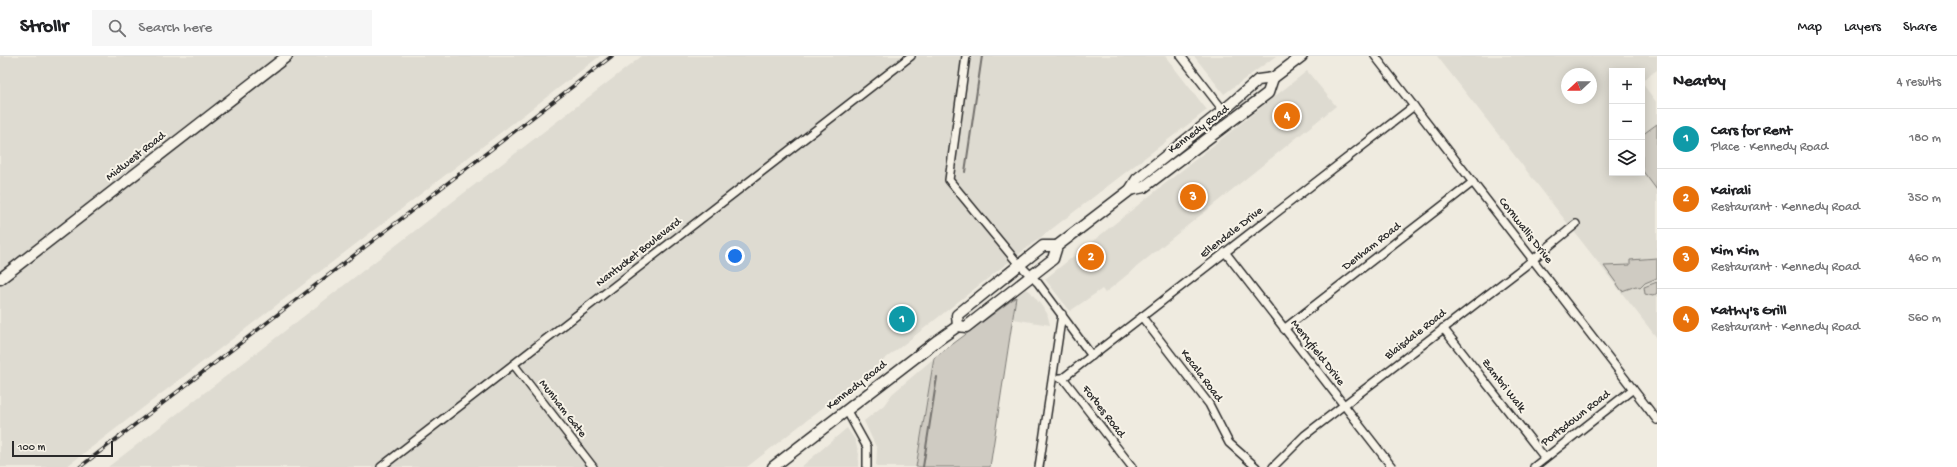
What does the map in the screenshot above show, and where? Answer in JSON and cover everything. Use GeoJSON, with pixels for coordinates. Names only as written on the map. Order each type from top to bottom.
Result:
{"type":"FeatureCollection","features":[{"type":"Feature","properties":{"kind":"main road","name":"Midwest Road"},"geometry":{"type":"LineString","coordinates":[[0,279],[287,56]]}},
{"type":"Feature","properties":{"kind":"main road","name":"Kennedy Road"},"geometry":{"type":"LineString","coordinates":[[773,467],[958,326],[966,327],[1053,259],[1057,246],[1130,190],[1137,179],[1258,80],[1273,78],[1302,56]]}},
{"type":"Feature","properties":{"kind":"main road","name":"Kennedy Road"},"geometry":{"type":"LineString","coordinates":[[1130,190],[1144,188],[1232,122],[1268,93],[1273,78]]}},
{"type":"Feature","properties":{"kind":"main road"},"geometry":{"type":"LineString","coordinates":[[1223,110],[1232,122]]}},
{"type":"Feature","properties":{"kind":"main road","name":"Kennedy Road"},"geometry":{"type":"LineString","coordinates":[[958,326],[957,315],[1043,246],[1057,246]]}},
{"type":"Feature","properties":{"kind":"street","name":"Nantucket Boulevard"},"geometry":{"type":"LineString","coordinates":[[381,467],[911,56]]}},
{"type":"Feature","properties":{"kind":"street"},"geometry":{"type":"LineString","coordinates":[[966,56],[949,180],[1019,265],[1031,276],[1062,314],[1092,356]]}},
{"type":"Feature","properties":{"kind":"street"},"geometry":{"type":"LineString","coordinates":[[1181,56],[1223,110]]}},
{"type":"Feature","properties":{"kind":"street","name":"Cornwallis Drive"},"geometry":{"type":"LineString","coordinates":[[1375,56],[1657,420]]}},
{"type":"Feature","properties":{"kind":"street","name":"Ellendale Drive"},"geometry":{"type":"LineString","coordinates":[[1063,378],[1414,106]]}},
{"type":"Feature","properties":{"kind":"street","name":"Denham Road"},"geometry":{"type":"LineString","coordinates":[[1284,329],[1473,182]]}},
{"type":"Feature","properties":{"kind":"street","name":"Blaisdale Road"},"geometry":{"type":"LineString","coordinates":[[1273,467],[1300,439],[1576,224]]}},
{"type":"Feature","properties":{"kind":"street","name":"Merryfield Drive"},"geometry":{"type":"LineString","coordinates":[[1225,252],[1392,467]]}},
{"type":"Feature","properties":{"kind":"street"},"geometry":{"type":"LineString","coordinates":[[1039,467],[1062,314]]}},
{"type":"Feature","properties":{"kind":"street","name":"Kecala Road"},"geometry":{"type":"LineString","coordinates":[[1142,317],[1209,404],[1229,442],[1256,467]]}},
{"type":"Feature","properties":{"kind":"street","name":"Zambri Walk"},"geometry":{"type":"LineString","coordinates":[[1443,328],[1545,458]]}},
{"type":"Feature","properties":{"kind":"street","name":"Munham Gate"},"geometry":{"type":"LineString","coordinates":[[514,365],[593,467]]}},
{"type":"Feature","properties":{"kind":"street"},"geometry":{"type":"LineString","coordinates":[[1053,377],[1063,378]]}},
{"type":"Feature","properties":{"kind":"street","name":"Forbes Road"},"geometry":{"type":"LineString","coordinates":[[1063,378],[1132,467]]}},
{"type":"Feature","properties":{"kind":"street","name":"Portsdown Road"},"geometry":{"type":"LineString","coordinates":[[1534,467],[1633,389]]}},
{"type":"Feature","properties":{"kind":"street"},"geometry":{"type":"LineString","coordinates":[[847,411],[867,447],[867,467]]}},
{"type":"Feature","properties":{"kind":"shaded area"},"geometry":{"type":"Polygon","coordinates":[[[0,56],[600,56],[66,467],[0,467],[0,56]]]}},
{"type":"Feature","properties":{"kind":"shaded area"},"geometry":{"type":"Polygon","coordinates":[[[642,56],[1165,56],[1207,110],[1019,254],[747,467],[108,467],[642,56]]]}},
{"type":"Feature","properties":{"kind":"shaded area"},"geometry":{"type":"Polygon","coordinates":[[[1194,56],[1276,56],[1224,94],[1194,56]]]}},
{"type":"Feature","properties":{"kind":"shaded area"},"geometry":{"type":"Polygon","coordinates":[[[1437,56],[1657,56],[1657,70],[1645,79],[1645,68],[1609,68],[1609,176],[1645,176],[1645,87],[1657,103],[1657,338],[1437,56]]]}},
{"type":"Feature","properties":{"kind":"shaded area"},"geometry":{"type":"Polygon","coordinates":[[[1307,71],[1336,106],[1105,293],[1102,289],[1070,311],[1045,279],[1307,71]]]}},
{"type":"Feature","properties":{"kind":"shaded area"},"geometry":{"type":"Polygon","coordinates":[[[1657,124],[1657,190],[1645,174],[1645,133],[1657,124]]]}},
{"type":"Feature","properties":{"kind":"shaded area"},"geometry":{"type":"Polygon","coordinates":[[[1657,258],[1657,278],[1645,283],[1640,288],[1636,286],[1622,291],[1604,266],[1630,265],[1630,260],[1657,258]]]}},
{"type":"Feature","properties":{"kind":"shaded area"},"geometry":{"type":"Polygon","coordinates":[[[1657,282],[1657,293],[1653,296],[1645,294],[1644,287],[1657,282]]]}},
{"type":"Feature","properties":{"kind":"shaded area"},"geometry":{"type":"Polygon","coordinates":[[[1026,289],[1030,291],[1047,313],[1050,325],[1013,319],[1016,297],[1026,289]]]}},
{"type":"Feature","properties":{"kind":"shaded area"},"geometry":{"type":"Polygon","coordinates":[[[1016,297],[990,467],[916,467],[934,358],[1016,297]]]}},
{"type":"Feature","properties":{"kind":"shaded area"},"geometry":{"type":"Polygon","coordinates":[[[934,358],[916,467],[876,467],[877,449],[864,421],[884,405],[892,394],[934,358]]]}},
{"type":"Feature","properties":{"kind":"shaded area"},"geometry":{"type":"Polygon","coordinates":[[[847,428],[855,440],[859,454],[858,467],[801,467],[847,428]]]}},
{"type":"Feature","properties":{"kind":"waterway"},"geometry":{"type":"LineString","coordinates":[[965,172],[982,56]]}},
{"type":"Feature","properties":{"kind":"waterway"},"geometry":{"type":"LineString","coordinates":[[923,467],[937,377]]}},
{"type":"Feature","properties":{"kind":"railway"},"geometry":{"type":"LineString","coordinates":[[80,467],[612,56]]}},
{"type":"Feature","properties":{"kind":"place","name":"Kathy's Grill"},"geometry":{"type":"Point","coordinates":[1287,116]}},
{"type":"Feature","properties":{"kind":"place","name":"Kim Kim"},"geometry":{"type":"Point","coordinates":[1193,197]}},
{"type":"Feature","properties":{"kind":"place","name":"Kairali"},"geometry":{"type":"Point","coordinates":[1091,257]}},
{"type":"Feature","properties":{"kind":"place","name":"Cars for Rent"},"geometry":{"type":"Point","coordinates":[902,319]}}]}
